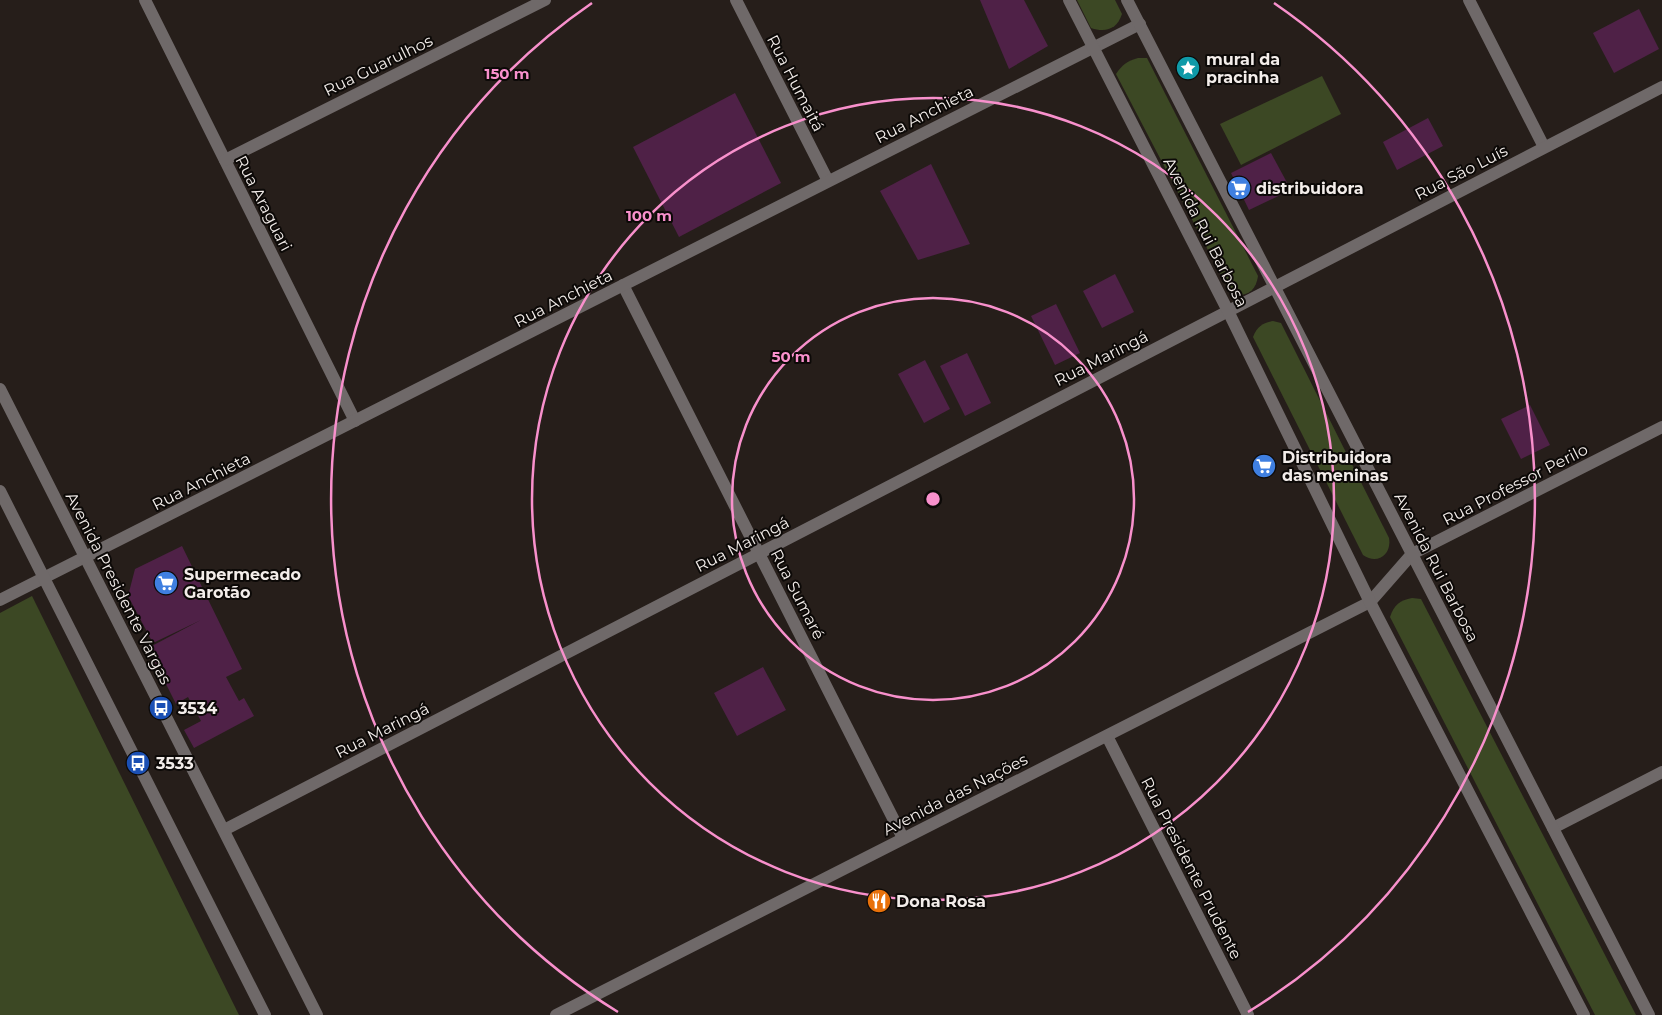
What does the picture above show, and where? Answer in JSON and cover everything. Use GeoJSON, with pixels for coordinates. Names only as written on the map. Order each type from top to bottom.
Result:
{"type":"FeatureCollection","features":[{"type":"Feature","properties":{"kind":"street","name":"Rua Araguari"},"geometry":{"type":"LineString","coordinates":[[145,0],[355,421]]}},
{"type":"Feature","properties":{"kind":"street","name":"Rua Guarulhos"},"geometry":{"type":"LineString","coordinates":[[225,160],[545,0]]}},
{"type":"Feature","properties":{"kind":"street","name":"Rua Humaitá"},"geometry":{"type":"LineString","coordinates":[[736,0],[828,181]]}},
{"type":"Feature","properties":{"kind":"street","name":"Avenida Rui Barbosa"},"geometry":{"type":"LineString","coordinates":[[1069,0],[1228,310],[1370,602],[1584,1015]]}},
{"type":"Feature","properties":{"kind":"street","name":"Avenida Rui Barbosa"},"geometry":{"type":"LineString","coordinates":[[1128,0],[1649,1015]]}},
{"type":"Feature","properties":{"kind":"street"},"geometry":{"type":"LineString","coordinates":[[1469,0],[1544,148]]}},
{"type":"Feature","properties":{"kind":"street","name":"Rua Anchieta"},"geometry":{"type":"LineString","coordinates":[[0,600],[1140,24]]}},
{"type":"Feature","properties":{"kind":"street","name":"Rua São Luís"},"geometry":{"type":"LineString","coordinates":[[1275,286],[1662,86]]}},
{"type":"Feature","properties":{"kind":"street","name":"Rua Sumaré"},"geometry":{"type":"LineString","coordinates":[[624,285],[903,838]]}},
{"type":"Feature","properties":{"kind":"street","name":"Rua Maringá"},"geometry":{"type":"LineString","coordinates":[[224,830],[1275,286]]}},
{"type":"Feature","properties":{"kind":"street","name":"Avenida Presidente Vargas"},"geometry":{"type":"LineString","coordinates":[[0,389],[317,1015]]}},
{"type":"Feature","properties":{"kind":"street","name":"Rua Professor Perilo"},"geometry":{"type":"LineString","coordinates":[[1370,602],[1412,554],[1662,427]]}},
{"type":"Feature","properties":{"kind":"street"},"geometry":{"type":"LineString","coordinates":[[0,492],[265,1015]]}},
{"type":"Feature","properties":{"kind":"street","name":"Avenida das Nações"},"geometry":{"type":"LineString","coordinates":[[556,1015],[1370,602]]}},
{"type":"Feature","properties":{"kind":"street","name":"Rua Presidente Prudente"},"geometry":{"type":"LineString","coordinates":[[1107,736],[1245,1014]]}},
{"type":"Feature","properties":{"kind":"street"},"geometry":{"type":"LineString","coordinates":[[1553,828],[1662,772]]}},
{"type":"Feature","properties":{"kind":"green space"},"geometry":{"type":"Polygon","coordinates":[[[1077,0],[1115,0],[1122,14],[1114,26],[1106,30],[1091,28],[1077,0]]]}},
{"type":"Feature","properties":{"kind":"green space"},"geometry":{"type":"Polygon","coordinates":[[[1138,58],[1147,58],[1258,276],[1253,289],[1246,294],[1231,294],[1116,74],[1125,64],[1138,58]]]}},
{"type":"Feature","properties":{"kind":"green space"},"geometry":{"type":"Polygon","coordinates":[[[1322,76],[1341,114],[1241,165],[1220,124],[1322,76]]]}},
{"type":"Feature","properties":{"kind":"green space"},"geometry":{"type":"Polygon","coordinates":[[[1273,321],[1281,323],[1389,538],[1388,549],[1382,557],[1373,559],[1363,555],[1253,337],[1256,330],[1261,326],[1273,321]]]}},
{"type":"Feature","properties":{"kind":"green space"},"geometry":{"type":"Polygon","coordinates":[[[32,596],[239,1015],[0,1015],[0,613],[32,596]]]}},
{"type":"Feature","properties":{"kind":"green space"},"geometry":{"type":"Polygon","coordinates":[[[1412,598],[1421,599],[1636,1015],[1595,1015],[1390,617],[1393,609],[1398,604],[1412,598]]]}},
{"type":"Feature","properties":{"kind":"building"},"geometry":{"type":"Polygon","coordinates":[[[980,0],[1024,0],[1048,46],[1009,69],[980,0]]]}},
{"type":"Feature","properties":{"kind":"building"},"geometry":{"type":"Polygon","coordinates":[[[1639,9],[1659,49],[1614,73],[1593,33],[1639,9]]]}},
{"type":"Feature","properties":{"kind":"building"},"geometry":{"type":"Polygon","coordinates":[[[735,93],[781,183],[679,237],[633,147],[735,93]]]}},
{"type":"Feature","properties":{"kind":"building"},"geometry":{"type":"Polygon","coordinates":[[[1428,118],[1443,146],[1397,170],[1383,142],[1428,118]]]}},
{"type":"Feature","properties":{"kind":"building"},"geometry":{"type":"Polygon","coordinates":[[[1271,153],[1291,190],[1249,210],[1231,173],[1271,153]]]}},
{"type":"Feature","properties":{"kind":"building"},"geometry":{"type":"Polygon","coordinates":[[[931,164],[970,244],[918,260],[880,191],[931,164]]]}},
{"type":"Feature","properties":{"kind":"building"},"geometry":{"type":"Polygon","coordinates":[[[1115,274],[1134,312],[1102,328],[1083,291],[1115,274]]]}},
{"type":"Feature","properties":{"kind":"building"},"geometry":{"type":"Polygon","coordinates":[[[1056,304],[1080,353],[1055,365],[1031,316],[1056,304]]]}},
{"type":"Feature","properties":{"kind":"building"},"geometry":{"type":"Polygon","coordinates":[[[967,353],[991,403],[965,416],[940,366],[967,353]]]}},
{"type":"Feature","properties":{"kind":"building"},"geometry":{"type":"Polygon","coordinates":[[[925,360],[950,409],[924,423],[898,374],[925,360]]]}},
{"type":"Feature","properties":{"kind":"building"},"geometry":{"type":"Polygon","coordinates":[[[1530,405],[1550,445],[1521,459],[1501,419],[1530,405]]]}},
{"type":"Feature","properties":{"kind":"building"},"geometry":{"type":"Polygon","coordinates":[[[182,546],[242,669],[226,677],[239,701],[244,698],[254,716],[194,748],[184,730],[201,721],[188,697],[176,704],[148,648],[201,620],[153,643],[128,596],[135,569],[182,546]]]}},
{"type":"Feature","properties":{"kind":"building"},"geometry":{"type":"Polygon","coordinates":[[[763,667],[786,710],[737,736],[714,693],[763,667]]]}},
{"type":"Feature","properties":{"kind":"place","name":"mural da pracinha"},"geometry":{"type":"Point","coordinates":[1188,68]}},
{"type":"Feature","properties":{"kind":"place","name":"distribuidora"},"geometry":{"type":"Point","coordinates":[1239,188]}},
{"type":"Feature","properties":{"kind":"place","name":"Distribuidora das meninas"},"geometry":{"type":"Point","coordinates":[1264,466]}},
{"type":"Feature","properties":{"kind":"place","name":"Supermecado Garotão"},"geometry":{"type":"Point","coordinates":[166,583]}},
{"type":"Feature","properties":{"kind":"place","name":"3534"},"geometry":{"type":"Point","coordinates":[161,708]}},
{"type":"Feature","properties":{"kind":"place","name":"3533"},"geometry":{"type":"Point","coordinates":[138,763]}},
{"type":"Feature","properties":{"kind":"place","name":"Dona Rosa"},"geometry":{"type":"Point","coordinates":[879,901]}}]}
